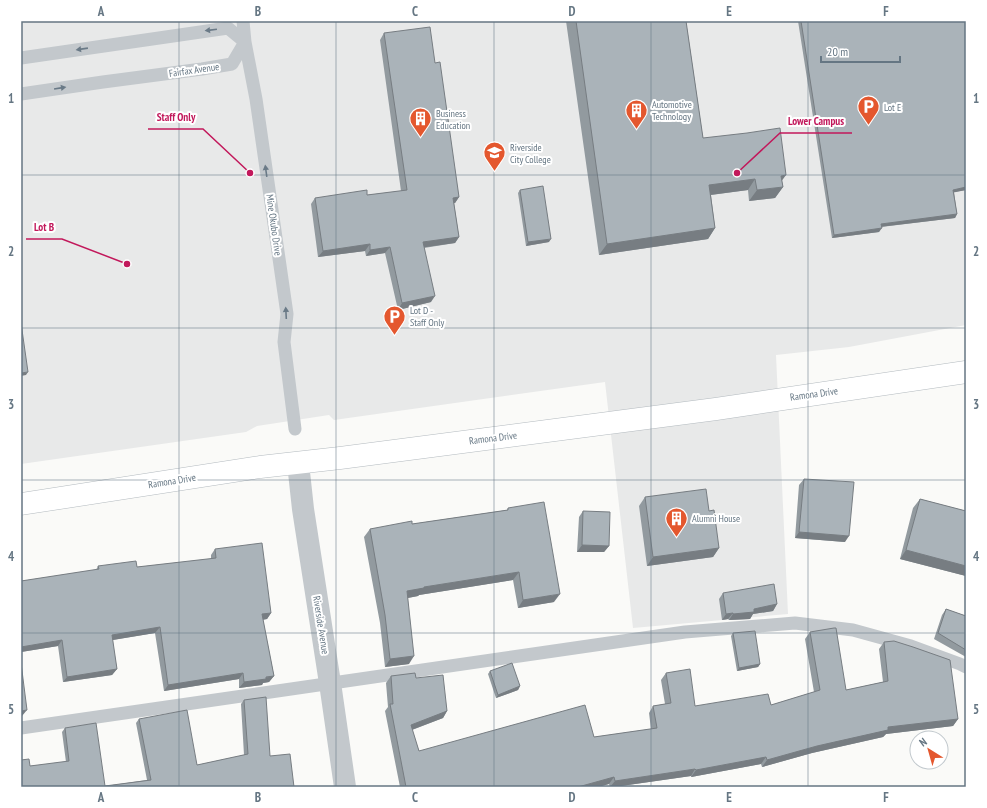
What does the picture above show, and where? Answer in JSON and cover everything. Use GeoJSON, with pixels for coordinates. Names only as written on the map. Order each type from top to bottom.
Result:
{"type":"FeatureCollection","features":[{"type":"Feature","properties":{"kind":"street","name":"Ramona Drive"},"geometry":{"type":"LineString","coordinates":[[21,504],[260,467],[712,410],[966,372]]}},
{"type":"Feature","properties":{"kind":"street","name":"Riverside Avenue"},"geometry":{"type":"LineString","coordinates":[[298,463],[302,509],[345,787]]}},
{"type":"Feature","properties":{"kind":"lane","name":"Mine Okubo Drive"},"geometry":{"type":"LineString","coordinates":[[243,21],[245,42],[256,99],[287,314],[284,342],[295,430]]}},
{"type":"Feature","properties":{"kind":"lane"},"geometry":{"type":"LineString","coordinates":[[21,58],[228,28],[245,42]]}},
{"type":"Feature","properties":{"kind":"lane","name":"Fairfax Avenue"},"geometry":{"type":"LineString","coordinates":[[21,93],[232,64],[245,42]]}},
{"type":"Feature","properties":{"kind":"lane"},"geometry":{"type":"LineString","coordinates":[[21,728],[685,632],[795,623],[853,630],[911,646],[966,667]]}},
{"type":"Feature","properties":{"kind":"shaded area","name":"Riverside City College"},"geometry":{"type":"Polygon","coordinates":[[[21,21],[966,21],[966,325],[849,347],[776,355],[788,614],[633,628],[605,382],[334,420],[329,415],[257,426],[246,432],[21,464],[21,21]]]}},
{"type":"Feature","properties":{"kind":"building","name":"Automotive Technology"},"geometry":{"type":"Polygon","coordinates":[[[576,21],[686,21],[703,138],[780,128],[786,175],[781,176],[783,187],[757,190],[755,179],[709,185],[715,228],[607,244],[576,21]]]}},
{"type":"Feature","properties":{"kind":"building","name":"Lot E"},"geometry":{"type":"Polygon","coordinates":[[[801,21],[966,21],[966,187],[953,190],[957,214],[881,224],[882,228],[834,235],[801,21]]]}},
{"type":"Feature","properties":{"kind":"building","name":"Business Education"},"geometry":{"type":"Polygon","coordinates":[[[430,27],[435,63],[440,62],[459,197],[453,198],[459,237],[423,242],[435,296],[402,303],[390,247],[370,250],[370,244],[323,251],[315,198],[367,190],[367,195],[407,190],[384,33],[430,27]]]}},
{"type":"Feature","properties":{"kind":"building"},"geometry":{"type":"Polygon","coordinates":[[[543,186],[551,239],[528,242],[520,190],[543,186]]]}},
{"type":"Feature","properties":{"kind":"building"},"geometry":{"type":"Polygon","coordinates":[[[21,323],[28,372],[21,373],[21,323]]]}},
{"type":"Feature","properties":{"kind":"building"},"geometry":{"type":"Polygon","coordinates":[[[804,479],[854,482],[849,536],[799,532],[804,479]]]}},
{"type":"Feature","properties":{"kind":"building","name":"Alumni House"},"geometry":{"type":"Polygon","coordinates":[[[706,489],[709,511],[714,510],[719,548],[653,557],[645,497],[706,489]]]}},
{"type":"Feature","properties":{"kind":"building"},"geometry":{"type":"Polygon","coordinates":[[[920,499],[966,511],[966,566],[906,550],[920,499]]]}},
{"type":"Feature","properties":{"kind":"building"},"geometry":{"type":"Polygon","coordinates":[[[544,502],[560,594],[523,600],[519,572],[407,591],[414,656],[390,659],[385,615],[370,529],[412,521],[412,524],[508,510],[508,508],[544,502]]]}},
{"type":"Feature","properties":{"kind":"building"},"geometry":{"type":"Polygon","coordinates":[[[583,511],[610,512],[609,546],[582,545],[583,511]]]}},
{"type":"Feature","properties":{"kind":"building"},"geometry":{"type":"Polygon","coordinates":[[[262,543],[271,613],[262,614],[274,676],[266,677],[266,679],[244,682],[243,673],[168,685],[160,627],[112,635],[117,669],[67,677],[62,640],[21,647],[21,581],[99,569],[98,566],[136,561],[137,567],[216,558],[215,549],[262,543]]]}},
{"type":"Feature","properties":{"kind":"building"},"geometry":{"type":"Polygon","coordinates":[[[774,584],[777,604],[754,609],[754,612],[726,614],[723,593],[774,584]]]}},
{"type":"Feature","properties":{"kind":"building"},"geometry":{"type":"Polygon","coordinates":[[[946,609],[966,616],[966,650],[938,633],[946,609]]]}},
{"type":"Feature","properties":{"kind":"building"},"geometry":{"type":"Polygon","coordinates":[[[836,628],[846,690],[888,681],[884,642],[894,641],[950,660],[958,719],[888,727],[888,730],[817,746],[767,760],[766,757],[696,770],[615,781],[614,777],[578,787],[406,787],[390,704],[393,704],[391,676],[415,673],[416,678],[443,675],[447,711],[411,725],[419,751],[585,705],[594,737],[657,728],[653,706],[671,703],[666,673],[690,669],[695,706],[768,694],[771,705],[820,690],[810,632],[836,628]]]}},
{"type":"Feature","properties":{"kind":"building"},"geometry":{"type":"Polygon","coordinates":[[[755,631],[760,664],[739,668],[733,633],[755,631]]]}},
{"type":"Feature","properties":{"kind":"building"},"geometry":{"type":"Polygon","coordinates":[[[21,663],[27,710],[21,711],[21,663]]]}},
{"type":"Feature","properties":{"kind":"building"},"geometry":{"type":"Polygon","coordinates":[[[512,663],[520,686],[498,695],[490,671],[512,663]]]}},
{"type":"Feature","properties":{"kind":"building"},"geometry":{"type":"Polygon","coordinates":[[[266,697],[270,756],[290,754],[294,787],[21,787],[21,760],[29,759],[30,766],[69,761],[65,728],[96,723],[105,786],[151,780],[139,719],[187,710],[197,765],[248,754],[244,700],[266,697]]]}},
{"type":"Feature","properties":{"kind":"place","name":"Lot E"},"geometry":{"type":"Point","coordinates":[869,126]}},
{"type":"Feature","properties":{"kind":"place","name":"Automotive Technology"},"geometry":{"type":"Point","coordinates":[637,130]}},
{"type":"Feature","properties":{"kind":"place","name":"Business Education"},"geometry":{"type":"Point","coordinates":[420,138]}},
{"type":"Feature","properties":{"kind":"place","name":"Riverside City College"},"geometry":{"type":"Point","coordinates":[494,172]}},
{"type":"Feature","properties":{"kind":"place","name":"Staff Only"},"geometry":{"type":"Point","coordinates":[250,173]}},
{"type":"Feature","properties":{"kind":"place","name":"Lower Campus"},"geometry":{"type":"Point","coordinates":[737,173]}},
{"type":"Feature","properties":{"kind":"place","name":"Lot B"},"geometry":{"type":"Point","coordinates":[127,264]}},
{"type":"Feature","properties":{"kind":"place","name":"Lot D - Staff Only"},"geometry":{"type":"Point","coordinates":[395,336]}},
{"type":"Feature","properties":{"kind":"place","name":"Alumni House"},"geometry":{"type":"Point","coordinates":[677,538]}}]}
